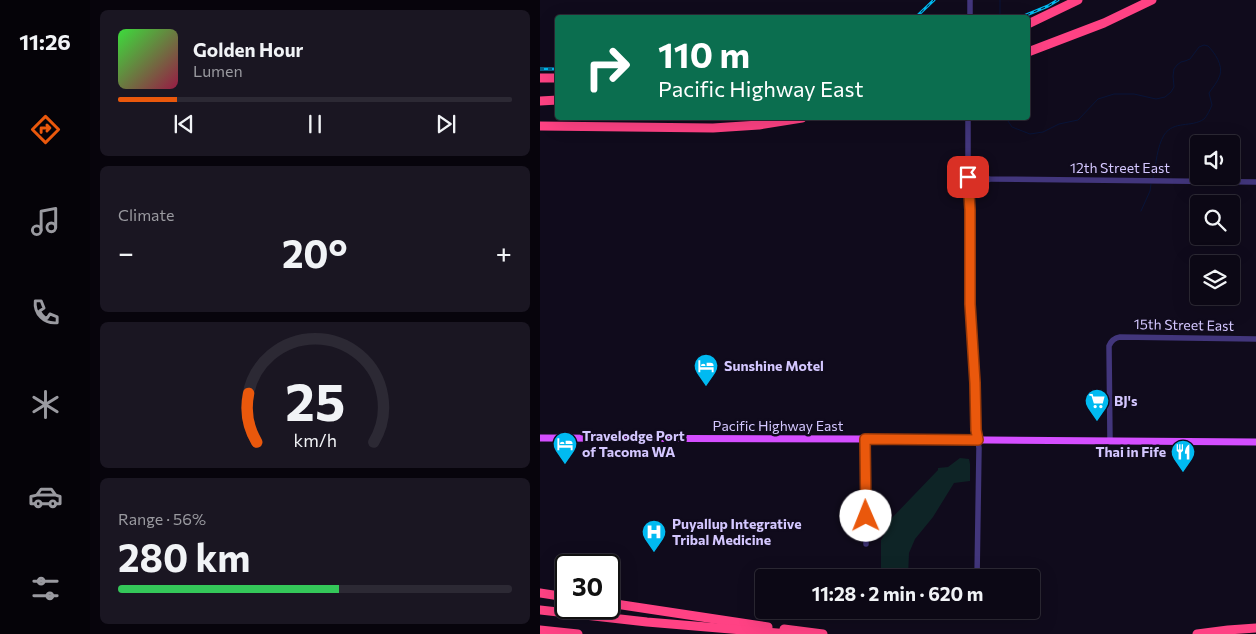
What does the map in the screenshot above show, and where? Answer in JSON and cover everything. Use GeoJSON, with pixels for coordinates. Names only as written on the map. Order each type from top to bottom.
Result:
{"type":"FeatureCollection","features":[{"type":"Feature","properties":{"kind":"highway"},"geometry":{"type":"LineString","coordinates":[[1030,23],[1078,0]]}},
{"type":"Feature","properties":{"kind":"highway"},"geometry":{"type":"LineString","coordinates":[[1030,51],[1099,26],[1152,0]]}},
{"type":"Feature","properties":{"kind":"highway"},"geometry":{"type":"LineString","coordinates":[[540,78],[555,78]]}},
{"type":"Feature","properties":{"kind":"highway"},"geometry":{"type":"LineString","coordinates":[[540,101],[555,100]]}},
{"type":"Feature","properties":{"kind":"highway"},"geometry":{"type":"LineString","coordinates":[[540,124],[701,128],[736,127],[790,120]]}},
{"type":"Feature","properties":{"kind":"highway"},"geometry":{"type":"LineString","coordinates":[[540,593],[555,595]]}},
{"type":"Feature","properties":{"kind":"highway"},"geometry":{"type":"LineString","coordinates":[[620,605],[721,621],[823,634]]}},
{"type":"Feature","properties":{"kind":"highway"},"geometry":{"type":"LineString","coordinates":[[540,610],[647,622],[790,634]]}},
{"type":"Feature","properties":{"kind":"highway"},"geometry":{"type":"LineString","coordinates":[[1197,634],[1256,628]]}},
{"type":"Feature","properties":{"kind":"highway"},"geometry":{"type":"LineString","coordinates":[[540,630],[578,634]]}},
{"type":"Feature","properties":{"kind":"main road","name":"Pacific Highway East"},"geometry":{"type":"LineString","coordinates":[[540,438],[1256,442]]}},
{"type":"Feature","properties":{"kind":"street"},"geometry":{"type":"LineString","coordinates":[[970,0],[970,15]]}},
{"type":"Feature","properties":{"kind":"street"},"geometry":{"type":"LineString","coordinates":[[968,120],[971,254],[970,304],[979,456],[977,569]]}},
{"type":"Feature","properties":{"kind":"street","name":"12th Street East"},"geometry":{"type":"LineString","coordinates":[[968,177],[990,179],[1256,181]]}},
{"type":"Feature","properties":{"kind":"street","name":"12th Street East"},"geometry":{"type":"LineString","coordinates":[[968,187],[990,179]]}},
{"type":"Feature","properties":{"kind":"street","name":"15th Street East"},"geometry":{"type":"LineString","coordinates":[[1110,441],[1109,346],[1112,340],[1120,337],[1256,339]]}},
{"type":"Feature","properties":{"kind":"street"},"geometry":{"type":"LineString","coordinates":[[865,439],[866,544]]}},
{"type":"Feature","properties":{"kind":"green space"},"geometry":{"type":"Polygon","coordinates":[[[960,458],[969,459],[970,481],[954,483],[933,517],[915,539],[909,553],[908,569],[881,569],[881,540],[888,529],[889,521],[938,468],[948,467],[960,458]]]}},
{"type":"Feature","properties":{"kind":"waterway"},"geometry":{"type":"LineString","coordinates":[[1000,0],[1000,15]]}},
{"type":"Feature","properties":{"kind":"waterway"},"geometry":{"type":"LineString","coordinates":[[1007,120],[1012,127],[1030,134],[1043,132],[1059,124],[1078,120],[1098,99],[1114,94],[1134,94],[1156,99],[1165,97],[1174,87],[1173,76],[1177,65],[1190,59],[1199,47],[1208,46],[1218,59],[1221,71],[1218,80],[1209,93],[1212,105],[1204,119],[1199,122],[1173,127],[1168,130],[1158,150],[1153,178]]}},
{"type":"Feature","properties":{"kind":"waterway"},"geometry":{"type":"LineString","coordinates":[[1141,211],[1151,184]]}},
{"type":"Feature","properties":{"kind":"railway"},"geometry":{"type":"LineString","coordinates":[[918,15],[934,0]]}},
{"type":"Feature","properties":{"kind":"railway"},"geometry":{"type":"LineString","coordinates":[[1026,15],[1058,0]]}},
{"type":"Feature","properties":{"kind":"railway"},"geometry":{"type":"LineString","coordinates":[[540,69],[555,69]]}},
{"type":"Feature","properties":{"kind":"place","name":"Sunshine Motel"},"geometry":{"type":"Point","coordinates":[706,387]}},
{"type":"Feature","properties":{"kind":"place","name":"BJ's"},"geometry":{"type":"Point","coordinates":[1097,422]}},
{"type":"Feature","properties":{"kind":"place","name":"Travelodge Port of Tacoma WA"},"geometry":{"type":"Point","coordinates":[565,465]}},
{"type":"Feature","properties":{"kind":"place","name":"Thai in Fife"},"geometry":{"type":"Point","coordinates":[1183,473]}},
{"type":"Feature","properties":{"kind":"place","name":"Puyallup Integrative Tribal Medicine"},"geometry":{"type":"Point","coordinates":[654,553]}},
{"type":"Feature","properties":{"kind":"route"},"geometry":{"type":"LineString","coordinates":[[866,516],[865,439],[978,440],[970,304],[971,254],[968,177]]}}]}
